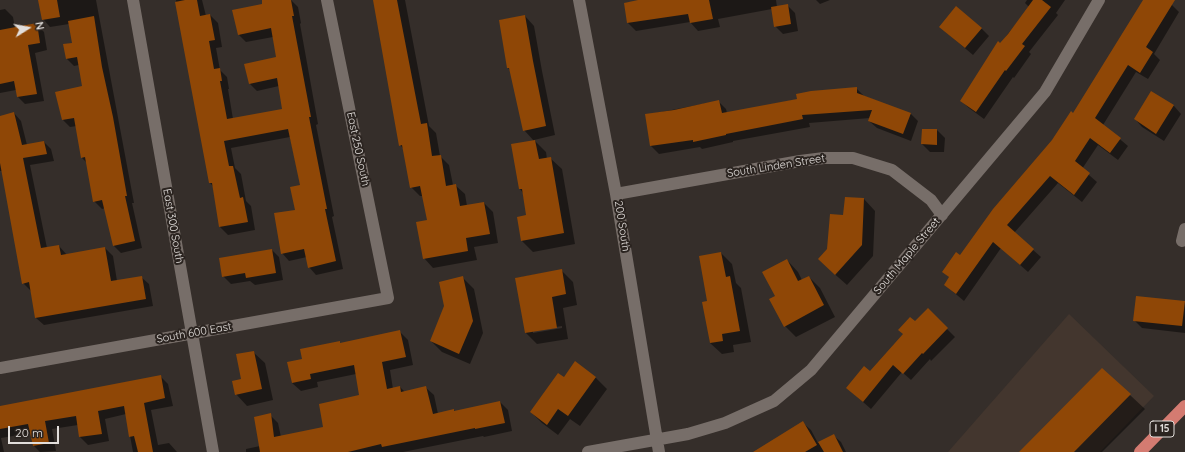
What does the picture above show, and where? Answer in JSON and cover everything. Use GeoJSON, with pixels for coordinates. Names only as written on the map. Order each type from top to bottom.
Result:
{"type":"FeatureCollection","features":[{"type":"Feature","properties":{"kind":"highway","name":"I 15"},"geometry":{"type":"LineString","coordinates":[[1140,452],[1185,406]]}},
{"type":"Feature","properties":{"kind":"street","name":"East 300 South"},"geometry":{"type":"LineString","coordinates":[[133,0],[213,452]]}},
{"type":"Feature","properties":{"kind":"street","name":"East 250 South"},"geometry":{"type":"LineString","coordinates":[[327,0],[388,298]]}},
{"type":"Feature","properties":{"kind":"street","name":"200 South"},"geometry":{"type":"LineString","coordinates":[[579,0],[616,194],[659,452]]}},
{"type":"Feature","properties":{"kind":"street","name":"South Maple Street"},"geometry":{"type":"LineString","coordinates":[[588,452],[688,434],[725,423],[774,401],[811,370],[1045,92],[1099,0]]}},
{"type":"Feature","properties":{"kind":"street","name":"South Linden Street"},"geometry":{"type":"LineString","coordinates":[[616,194],[800,161],[824,158],[853,158],[892,170],[931,200],[942,215]]}},
{"type":"Feature","properties":{"kind":"street","name":"South 600 East"},"geometry":{"type":"LineString","coordinates":[[0,368],[388,298]]}},
{"type":"Feature","properties":{"kind":"shaded area"},"geometry":{"type":"Polygon","coordinates":[[[1069,314],[1154,396],[1100,452],[948,452],[1069,314]]]}},
{"type":"Feature","properties":{"kind":"building"},"geometry":{"type":"Polygon","coordinates":[[[38,0],[57,0],[60,17],[42,20],[38,0]]]}},
{"type":"Feature","properties":{"kind":"building"},"geometry":{"type":"Polygon","coordinates":[[[197,0],[200,16],[210,14],[215,40],[209,41],[214,69],[220,68],[222,81],[220,81],[227,119],[282,109],[277,78],[249,84],[244,64],[276,57],[271,28],[238,35],[232,10],[262,4],[262,0],[291,0],[294,16],[292,16],[311,117],[309,117],[327,209],[325,209],[336,261],[308,268],[304,249],[281,254],[274,213],[295,210],[290,187],[300,185],[288,129],[224,141],[229,166],[233,166],[240,198],[243,197],[248,222],[219,227],[212,183],[209,183],[175,2],[197,0]]]}},
{"type":"Feature","properties":{"kind":"building"},"geometry":{"type":"Polygon","coordinates":[[[373,0],[397,0],[421,124],[427,123],[432,156],[441,155],[446,186],[456,184],[460,206],[484,202],[490,234],[466,238],[468,251],[423,259],[416,222],[427,220],[420,186],[410,188],[402,145],[399,146],[373,0]]]}},
{"type":"Feature","properties":{"kind":"building"},"geometry":{"type":"Polygon","coordinates":[[[638,0],[709,0],[713,19],[690,23],[688,14],[627,23],[624,3],[638,0]]]}},
{"type":"Feature","properties":{"kind":"building"},"geometry":{"type":"Polygon","coordinates":[[[1033,0],[1042,0],[1051,7],[1022,44],[1025,46],[1006,71],[1005,70],[976,112],[960,101],[998,41],[1000,43],[1008,34],[1033,0]]]}},
{"type":"Feature","properties":{"kind":"building"},"geometry":{"type":"Polygon","coordinates":[[[1143,0],[1175,0],[1146,47],[1153,52],[1140,73],[1128,65],[1095,118],[1121,138],[1110,153],[1090,138],[1075,161],[1090,173],[1074,195],[1050,176],[1007,225],[1034,249],[1020,265],[993,242],[956,294],[944,285],[949,277],[942,272],[956,252],[960,255],[993,209],[1052,140],[1071,111],[1073,113],[1143,0]]]}},
{"type":"Feature","properties":{"kind":"building"},"geometry":{"type":"Polygon","coordinates":[[[788,4],[791,24],[774,27],[771,7],[788,4]]]}},
{"type":"Feature","properties":{"kind":"building"},"geometry":{"type":"Polygon","coordinates":[[[956,6],[982,28],[965,48],[939,27],[956,6]]]}},
{"type":"Feature","properties":{"kind":"building"},"geometry":{"type":"Polygon","coordinates":[[[525,15],[546,126],[523,131],[509,68],[507,68],[499,20],[525,15]]]}},
{"type":"Feature","properties":{"kind":"building"},"geometry":{"type":"Polygon","coordinates":[[[94,16],[102,67],[113,117],[127,196],[125,196],[135,241],[113,246],[102,200],[93,202],[85,157],[81,158],[74,118],[62,120],[55,92],[82,86],[77,57],[66,59],[63,44],[72,43],[68,21],[94,16]]]}},
{"type":"Feature","properties":{"kind":"building"},"geometry":{"type":"Polygon","coordinates":[[[37,23],[40,43],[28,45],[37,94],[17,97],[14,81],[0,84],[0,30],[37,23]]]}},
{"type":"Feature","properties":{"kind":"building"},"geometry":{"type":"Polygon","coordinates":[[[857,87],[857,93],[911,113],[903,134],[868,121],[872,110],[802,115],[803,119],[693,142],[693,140],[650,146],[645,114],[674,110],[719,100],[722,113],[797,99],[796,94],[811,91],[857,87]]]}},
{"type":"Feature","properties":{"kind":"building"},"geometry":{"type":"Polygon","coordinates":[[[1151,91],[1174,105],[1156,134],[1134,119],[1151,91]]]}},
{"type":"Feature","properties":{"kind":"building"},"geometry":{"type":"Polygon","coordinates":[[[14,112],[22,145],[44,141],[47,154],[23,158],[41,248],[59,245],[61,255],[105,247],[111,281],[142,276],[146,299],[35,318],[29,282],[22,284],[0,163],[0,116],[14,112]]]}},
{"type":"Feature","properties":{"kind":"building"},"geometry":{"type":"Polygon","coordinates":[[[922,129],[937,129],[937,145],[921,144],[922,129]]]}},
{"type":"Feature","properties":{"kind":"building"},"geometry":{"type":"Polygon","coordinates":[[[535,140],[539,159],[551,157],[564,233],[521,241],[517,217],[526,215],[522,189],[519,189],[511,144],[535,140]]]}},
{"type":"Feature","properties":{"kind":"building"},"geometry":{"type":"Polygon","coordinates":[[[845,197],[864,198],[862,245],[835,275],[818,259],[827,249],[830,214],[843,215],[845,197]]]}},
{"type":"Feature","properties":{"kind":"building"},"geometry":{"type":"Polygon","coordinates":[[[272,249],[276,273],[246,278],[245,273],[222,277],[219,258],[272,249]]]}},
{"type":"Feature","properties":{"kind":"building"},"geometry":{"type":"Polygon","coordinates":[[[721,252],[726,277],[730,276],[740,331],[722,334],[723,341],[710,343],[702,302],[707,301],[699,256],[721,252]]]}},
{"type":"Feature","properties":{"kind":"building"},"geometry":{"type":"Polygon","coordinates":[[[787,259],[798,281],[809,276],[824,305],[784,327],[769,299],[775,296],[762,272],[787,259]]]}},
{"type":"Feature","properties":{"kind":"building"},"geometry":{"type":"Polygon","coordinates":[[[562,269],[566,294],[552,297],[557,328],[525,333],[515,278],[562,269]]]}},
{"type":"Feature","properties":{"kind":"building"},"geometry":{"type":"Polygon","coordinates":[[[463,276],[473,321],[459,354],[430,341],[444,306],[439,282],[463,276]]]}},
{"type":"Feature","properties":{"kind":"building"},"geometry":{"type":"Polygon","coordinates":[[[1136,296],[1185,301],[1182,326],[1133,321],[1136,296]]]}},
{"type":"Feature","properties":{"kind":"building"},"geometry":{"type":"Polygon","coordinates":[[[928,308],[948,328],[903,374],[893,365],[863,402],[846,388],[864,366],[870,371],[903,334],[898,330],[910,317],[915,321],[928,308]]]}},
{"type":"Feature","properties":{"kind":"building"},"geometry":{"type":"Polygon","coordinates":[[[400,330],[406,357],[382,362],[387,389],[400,386],[401,392],[426,386],[433,414],[500,401],[505,423],[382,447],[381,444],[348,452],[260,452],[254,417],[271,413],[274,437],[323,427],[319,404],[359,395],[354,365],[310,374],[311,379],[292,383],[287,362],[302,359],[300,349],[340,341],[340,343],[400,330]]]}},
{"type":"Feature","properties":{"kind":"building"},"geometry":{"type":"Polygon","coordinates":[[[254,351],[262,389],[235,395],[232,381],[241,379],[236,354],[254,351]]]}},
{"type":"Feature","properties":{"kind":"building"},"geometry":{"type":"Polygon","coordinates":[[[575,361],[596,377],[568,416],[558,409],[547,425],[530,412],[558,373],[564,377],[575,361]]]}},
{"type":"Feature","properties":{"kind":"building"},"geometry":{"type":"Polygon","coordinates":[[[1102,368],[1131,394],[1074,452],[1019,452],[1102,368]]]}},
{"type":"Feature","properties":{"kind":"building"},"geometry":{"type":"Polygon","coordinates":[[[161,375],[165,398],[144,403],[153,452],[138,452],[134,436],[129,437],[124,406],[98,411],[102,434],[79,437],[76,416],[45,421],[49,443],[33,446],[28,424],[0,429],[0,406],[161,375]]]}},
{"type":"Feature","properties":{"kind":"building"},"geometry":{"type":"Polygon","coordinates":[[[803,421],[817,445],[805,452],[753,452],[803,421]]]}},
{"type":"Feature","properties":{"kind":"building"},"geometry":{"type":"Polygon","coordinates":[[[834,434],[843,452],[824,452],[818,442],[834,434]]]}}]}
